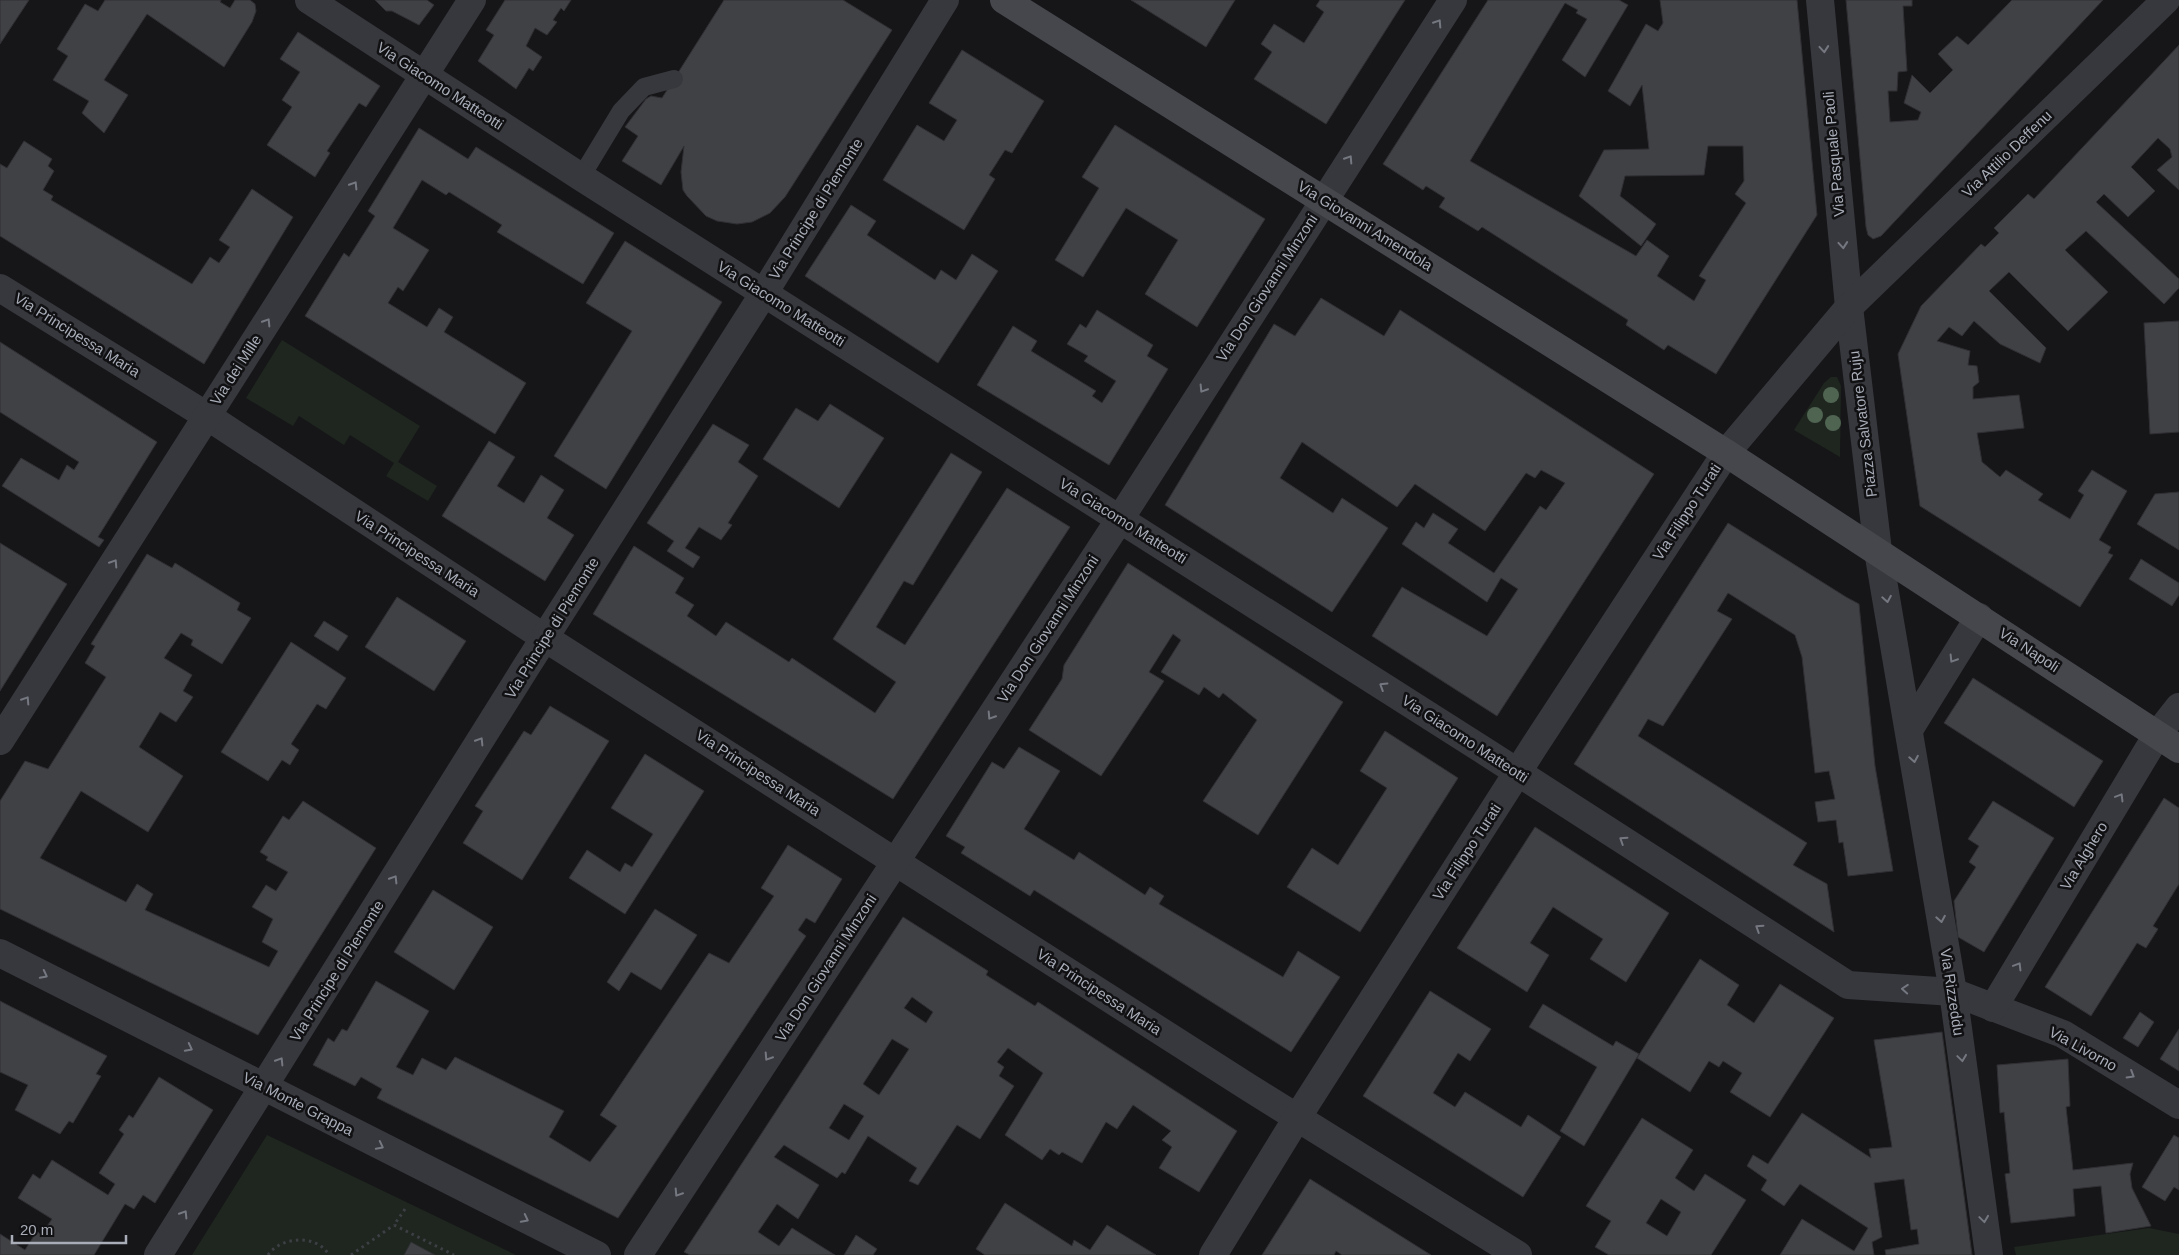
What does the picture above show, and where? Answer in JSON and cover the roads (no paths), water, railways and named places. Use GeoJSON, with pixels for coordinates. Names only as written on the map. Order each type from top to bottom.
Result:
{"type":"FeatureCollection","features":[{"type":"Feature","properties":{"kind":"main road","name":"Via Giovanni Amendola"},"geometry":{"type":"LineString","coordinates":[[1004,0],[1726,453]]}},
{"type":"Feature","properties":{"kind":"main road"},"geometry":{"type":"LineString","coordinates":[[1726,453],[1878,551]]}},
{"type":"Feature","properties":{"kind":"main road","name":"Via Napoli"},"geometry":{"type":"LineString","coordinates":[[1878,551],[2168,742]]}},
{"type":"Feature","properties":{"kind":"street","name":"Via Giacomo Matteotti"},"geometry":{"type":"LineString","coordinates":[[309,0],[423,76],[1848,985],[1953,992]]}},
{"type":"Feature","properties":{"kind":"street","name":"Via dei Mille"},"geometry":{"type":"LineString","coordinates":[[0,741],[472,0]]}},
{"type":"Feature","properties":{"kind":"street","name":"Via Principe di Piemonte"},"geometry":{"type":"LineString","coordinates":[[158,1255],[764,293],[945,0]]}},
{"type":"Feature","properties":{"kind":"street","name":"Via Don Giovanni Minzoni"},"geometry":{"type":"LineString","coordinates":[[638,1255],[1120,519],[1453,0]]}},
{"type":"Feature","properties":{"kind":"street","name":"Via Pasquale Paoli"},"geometry":{"type":"LineString","coordinates":[[1820,0],[1849,307]]}},
{"type":"Feature","properties":{"kind":"street","name":"Via Attilio Deffenu"},"geometry":{"type":"LineString","coordinates":[[1849,307],[2166,0]]}},
{"type":"Feature","properties":{"kind":"street","name":"Via Principessa Maria"},"geometry":{"type":"LineString","coordinates":[[0,288],[207,416],[545,638],[1297,1118],[1518,1255]]}},
{"type":"Feature","properties":{"kind":"street"},"geometry":{"type":"LineString","coordinates":[[1726,453],[1849,307]]}},
{"type":"Feature","properties":{"kind":"street","name":"Piazza Salvatore Ruju"},"geometry":{"type":"LineString","coordinates":[[1849,307],[1878,551]]}},
{"type":"Feature","properties":{"kind":"street","name":"Via Filippo Turati"},"geometry":{"type":"LineString","coordinates":[[1213,1255],[1297,1118],[1726,453]]}},
{"type":"Feature","properties":{"kind":"street","name":"Via Rizzeddu"},"geometry":{"type":"LineString","coordinates":[[1878,551],[1953,992],[1989,1255]]}},
{"type":"Feature","properties":{"kind":"street"},"geometry":{"type":"LineString","coordinates":[[1909,730],[1979,617]]}},
{"type":"Feature","properties":{"kind":"street","name":"Via Alghero"},"geometry":{"type":"LineString","coordinates":[[1993,1008],[2168,742],[2179,707]]}},
{"type":"Feature","properties":{"kind":"street","name":"Via Monte Grappa"},"geometry":{"type":"LineString","coordinates":[[0,953],[597,1255]]}},
{"type":"Feature","properties":{"kind":"street","name":"Via Livorno"},"geometry":{"type":"LineString","coordinates":[[1953,992],[2064,1034],[2179,1105]]}},
{"type":"Feature","properties":{"kind":"lane"},"geometry":{"type":"LineString","coordinates":[[581,177],[621,111],[644,87],[674,79]]}}]}
